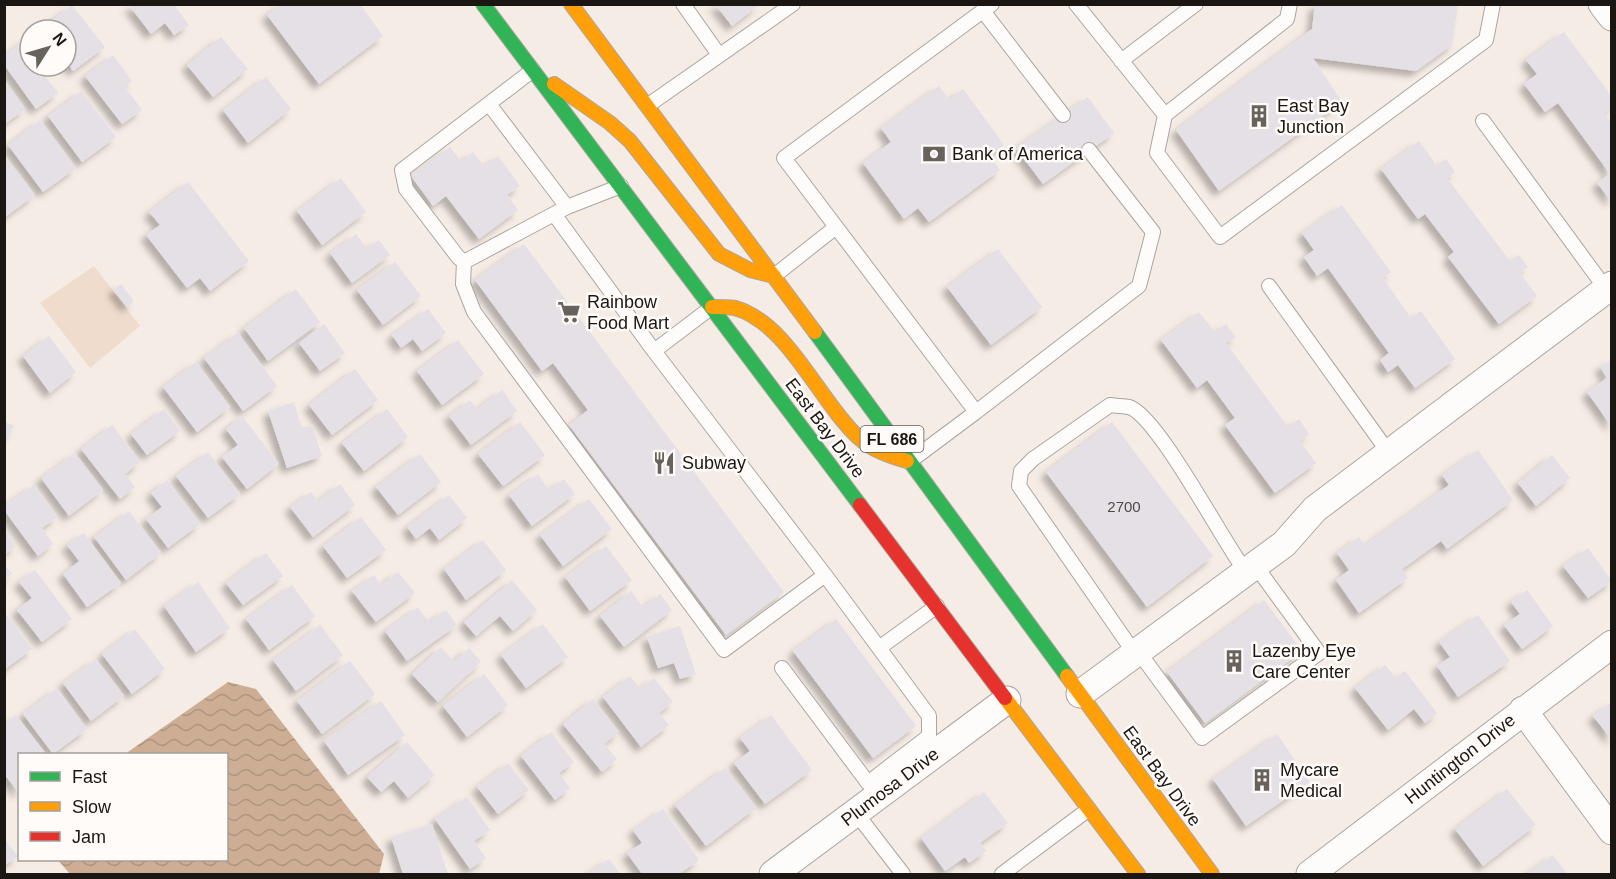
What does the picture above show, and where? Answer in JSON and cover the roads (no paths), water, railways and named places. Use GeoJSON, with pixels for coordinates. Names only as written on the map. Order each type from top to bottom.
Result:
{"type":"FeatureCollection","features":[{"type":"Feature","properties":{"kind":"main road","name":"East Bay Drive"},"geometry":{"type":"LineString","coordinates":[[483,4],[1138,874]]}},
{"type":"Feature","properties":{"kind":"main road","name":"East Bay Drive"},"geometry":{"type":"LineString","coordinates":[[571,4],[774,276],[1212,874]]}},
{"type":"Feature","properties":{"kind":"main road"},"geometry":{"type":"LineString","coordinates":[[533,70],[610,123],[630,141],[719,254],[750,270],[774,276]]}},
{"type":"Feature","properties":{"kind":"main road"},"geometry":{"type":"LineString","coordinates":[[712,307],[727,305],[736,308],[768,326],[857,436],[881,454],[909,462]]}},
{"type":"Feature","properties":{"kind":"street"},"geometry":{"type":"LineString","coordinates":[[1602,4],[1611,17]]}},
{"type":"Feature","properties":{"kind":"street"},"geometry":{"type":"LineString","coordinates":[[1080,694],[1284,544],[1315,509],[1609,287]]}},
{"type":"Feature","properties":{"kind":"street","name":"Huntington Drive"},"geometry":{"type":"LineString","coordinates":[[1310,874],[1611,644]]}},
{"type":"Feature","properties":{"kind":"street","name":"Plumosa Drive"},"geometry":{"type":"LineString","coordinates":[[773,874],[856,813],[900,769],[1007,700]]}},
{"type":"Feature","properties":{"kind":"street"},"geometry":{"type":"LineString","coordinates":[[1523,710],[1611,831]]}},
{"type":"Feature","properties":{"kind":"lane"},"geometry":{"type":"LineString","coordinates":[[683,4],[719,55]]}},
{"type":"Feature","properties":{"kind":"lane"},"geometry":{"type":"LineString","coordinates":[[646,106],[793,4]]}},
{"type":"Feature","properties":{"kind":"lane"},"geometry":{"type":"LineString","coordinates":[[1076,4],[1165,115]]}},
{"type":"Feature","properties":{"kind":"lane"},"geometry":{"type":"LineString","coordinates":[[1121,61],[1196,4]]}},
{"type":"Feature","properties":{"kind":"lane"},"geometry":{"type":"LineString","coordinates":[[1290,4],[1287,19],[1165,115],[1158,153],[1220,237],[1486,40],[1493,4]]}},
{"type":"Feature","properties":{"kind":"lane"},"geometry":{"type":"LineString","coordinates":[[976,412],[784,158],[988,8],[1063,115]]}},
{"type":"Feature","properties":{"kind":"lane"},"geometry":{"type":"LineString","coordinates":[[465,262],[458,257],[406,189],[401,174],[402,170],[533,70]]}},
{"type":"Feature","properties":{"kind":"lane"},"geometry":{"type":"LineString","coordinates":[[489,104],[567,207]]}},
{"type":"Feature","properties":{"kind":"lane"},"geometry":{"type":"LineString","coordinates":[[1483,120],[1609,287]]}},
{"type":"Feature","properties":{"kind":"lane"},"geometry":{"type":"LineString","coordinates":[[909,462],[1139,286],[1154,232],[1089,150]]}},
{"type":"Feature","properties":{"kind":"lane"},"geometry":{"type":"LineString","coordinates":[[465,262],[567,207],[621,186]]}},
{"type":"Feature","properties":{"kind":"lane"},"geometry":{"type":"LineString","coordinates":[[554,214],[654,351],[929,716],[931,728],[929,736],[900,769],[868,783],[782,668]]}},
{"type":"Feature","properties":{"kind":"lane"},"geometry":{"type":"LineString","coordinates":[[774,276],[836,227]]}},
{"type":"Feature","properties":{"kind":"lane"},"geometry":{"type":"LineString","coordinates":[[465,262],[463,284],[465,297],[474,312],[724,650],[825,575]]}},
{"type":"Feature","properties":{"kind":"lane"},"geometry":{"type":"LineString","coordinates":[[1269,286],[1389,453]]}},
{"type":"Feature","properties":{"kind":"lane"},"geometry":{"type":"LineString","coordinates":[[654,351],[712,307]]}},
{"type":"Feature","properties":{"kind":"lane"},"geometry":{"type":"LineString","coordinates":[[1110,405],[1130,407],[1146,419],[1178,464],[1228,549],[1250,569],[1319,653],[1202,738],[1137,652],[1019,486],[1021,471],[1033,459],[1110,405]]}},
{"type":"Feature","properties":{"kind":"lane"},"geometry":{"type":"LineString","coordinates":[[879,648],[937,606]]}},
{"type":"Feature","properties":{"kind":"lane"},"geometry":{"type":"LineString","coordinates":[[1002,874],[1089,809]]}},
{"type":"Feature","properties":{"kind":"lane"},"geometry":{"type":"LineString","coordinates":[[856,813],[903,874]]}},
{"type":"Feature","properties":{"kind":"water"},"geometry":{"type":"Polygon","coordinates":[[[228,682],[256,689],[384,854],[379,874],[70,874],[59,861],[228,861],[228,753],[126,753],[228,682]]]}},
{"type":"Feature","properties":{"kind":"place","name":"East Bay Junction"},"geometry":{"type":"Point","coordinates":[1259,116]}},
{"type":"Feature","properties":{"kind":"place","name":"Bank of America"},"geometry":{"type":"Point","coordinates":[934,154]}},
{"type":"Feature","properties":{"kind":"place","name":"Rainbow Food Mart"},"geometry":{"type":"Point","coordinates":[569,312]}},
{"type":"Feature","properties":{"kind":"place","name":"Subway"},"geometry":{"type":"Point","coordinates":[664,463]}},
{"type":"Feature","properties":{"kind":"place","name":"Lazenby Eye Care Center"},"geometry":{"type":"Point","coordinates":[1234,661]}},
{"type":"Feature","properties":{"kind":"place","name":"Mycare Medical"},"geometry":{"type":"Point","coordinates":[1262,780]}}]}
